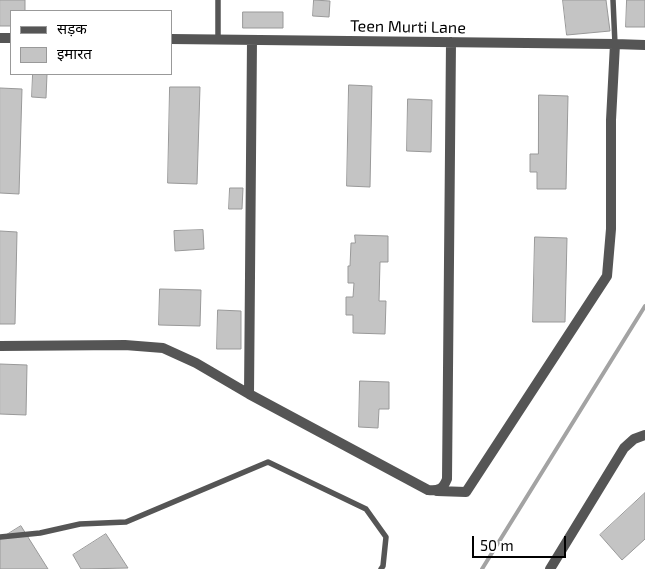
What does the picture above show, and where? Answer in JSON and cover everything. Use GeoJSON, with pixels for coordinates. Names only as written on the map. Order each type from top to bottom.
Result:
{"type":"FeatureCollection","features":[{"type":"Feature","properties":{"kind":"street","name":"Teen Murti Lane"},"geometry":{"type":"LineString","coordinates":[[172,39],[645,45]]}},
{"type":"Feature","properties":{"kind":"street"},"geometry":{"type":"LineString","coordinates":[[249,394],[252,40]]}},
{"type":"Feature","properties":{"kind":"street"},"geometry":{"type":"LineString","coordinates":[[437,491],[444,486],[447,479],[451,42]]}},
{"type":"Feature","properties":{"kind":"street"},"geometry":{"type":"LineString","coordinates":[[0,346],[125,345],[163,348],[196,363],[249,394],[428,490],[466,492],[607,276],[611,229],[611,120],[615,44]]}},
{"type":"Feature","properties":{"kind":"street"},"geometry":{"type":"LineString","coordinates":[[550,569],[624,448],[634,439],[645,435]]}},
{"type":"Feature","properties":{"kind":"lane"},"geometry":{"type":"LineString","coordinates":[[218,0],[218,40]]}},
{"type":"Feature","properties":{"kind":"lane"},"geometry":{"type":"LineString","coordinates":[[613,0],[615,44]]}},
{"type":"Feature","properties":{"kind":"lane"},"geometry":{"type":"LineString","coordinates":[[0,536],[40,533],[80,524],[126,522],[268,462],[366,509],[386,537],[383,566],[381,569]]}},
{"type":"Feature","properties":{"kind":"building"},"geometry":{"type":"Polygon","coordinates":[[[0,0],[25,0],[25,10],[10,10],[10,26],[0,26],[0,0]]]}},
{"type":"Feature","properties":{"kind":"building"},"geometry":{"type":"Polygon","coordinates":[[[314,0],[330,1],[329,17],[313,16],[314,0]]]}},
{"type":"Feature","properties":{"kind":"building"},"geometry":{"type":"Polygon","coordinates":[[[563,0],[606,0],[610,31],[567,35],[563,0]]]}},
{"type":"Feature","properties":{"kind":"building"},"geometry":{"type":"Polygon","coordinates":[[[627,0],[645,0],[645,27],[626,27],[627,0]]]}},
{"type":"Feature","properties":{"kind":"building"},"geometry":{"type":"Polygon","coordinates":[[[243,12],[283,12],[283,28],[243,28],[243,12]]]}},
{"type":"Feature","properties":{"kind":"building"},"geometry":{"type":"Polygon","coordinates":[[[33,75],[47,75],[46,98],[32,97],[33,75]]]}},
{"type":"Feature","properties":{"kind":"building"},"geometry":{"type":"Polygon","coordinates":[[[349,85],[372,86],[370,187],[347,186],[349,85]]]}},
{"type":"Feature","properties":{"kind":"building"},"geometry":{"type":"Polygon","coordinates":[[[170,87],[200,87],[197,184],[168,183],[170,87]]]}},
{"type":"Feature","properties":{"kind":"building"},"geometry":{"type":"Polygon","coordinates":[[[0,88],[22,89],[19,194],[0,193],[0,88]]]}},
{"type":"Feature","properties":{"kind":"building"},"geometry":{"type":"Polygon","coordinates":[[[539,95],[568,96],[566,189],[537,189],[537,172],[530,172],[530,154],[538,154],[539,95]]]}},
{"type":"Feature","properties":{"kind":"building"},"geometry":{"type":"Polygon","coordinates":[[[408,99],[432,100],[431,152],[407,151],[408,99]]]}},
{"type":"Feature","properties":{"kind":"building"},"geometry":{"type":"Polygon","coordinates":[[[230,188],[243,188],[242,209],[229,209],[230,188]]]}},
{"type":"Feature","properties":{"kind":"building"},"geometry":{"type":"Polygon","coordinates":[[[203,230],[204,249],[175,251],[174,231],[203,230]]]}},
{"type":"Feature","properties":{"kind":"building"},"geometry":{"type":"Polygon","coordinates":[[[0,231],[17,232],[15,324],[0,324],[0,231]]]}},
{"type":"Feature","properties":{"kind":"building"},"geometry":{"type":"Polygon","coordinates":[[[355,235],[388,236],[388,262],[380,262],[379,301],[386,301],[385,334],[353,333],[353,315],[346,315],[346,297],[353,297],[354,283],[348,283],[348,266],[350,266],[351,243],[355,243],[355,235]]]}},
{"type":"Feature","properties":{"kind":"building"},"geometry":{"type":"Polygon","coordinates":[[[535,237],[567,238],[565,322],[533,322],[535,237]]]}},
{"type":"Feature","properties":{"kind":"building"},"geometry":{"type":"Polygon","coordinates":[[[160,289],[201,290],[200,326],[159,325],[160,289]]]}},
{"type":"Feature","properties":{"kind":"building"},"geometry":{"type":"Polygon","coordinates":[[[218,310],[241,311],[241,349],[217,349],[218,310]]]}},
{"type":"Feature","properties":{"kind":"building"},"geometry":{"type":"Polygon","coordinates":[[[0,364],[27,365],[26,415],[0,414],[0,364]]]}},
{"type":"Feature","properties":{"kind":"building"},"geometry":{"type":"Polygon","coordinates":[[[360,381],[389,382],[389,409],[379,409],[378,428],[359,427],[360,381]]]}},
{"type":"Feature","properties":{"kind":"building"},"geometry":{"type":"Polygon","coordinates":[[[645,493],[645,539],[622,560],[600,535],[645,493]]]}},
{"type":"Feature","properties":{"kind":"building"},"geometry":{"type":"Polygon","coordinates":[[[21,526],[48,569],[0,569],[0,539],[21,526]]]}},
{"type":"Feature","properties":{"kind":"building"},"geometry":{"type":"Polygon","coordinates":[[[106,534],[128,568],[81,569],[73,555],[106,534]]]}},
{"type":"Feature","properties":{"kind":"waterway"},"geometry":{"type":"LineString","coordinates":[[482,569],[645,306]]}}]}
